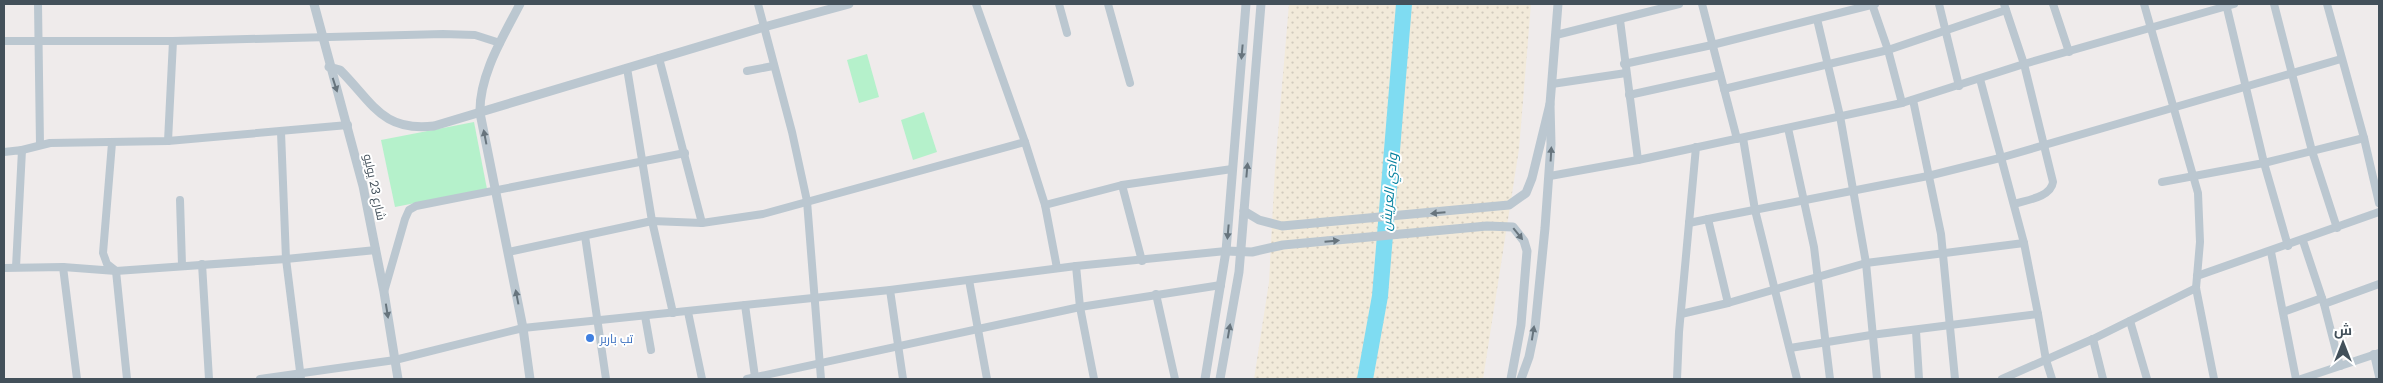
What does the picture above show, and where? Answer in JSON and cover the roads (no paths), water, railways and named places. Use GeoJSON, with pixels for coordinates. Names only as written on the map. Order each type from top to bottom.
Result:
{"type":"FeatureCollection","features":[{"type":"Feature","properties":{"kind":"street"},"geometry":{"type":"LineString","coordinates":[[38,4],[40,145]]}},
{"type":"Feature","properties":{"kind":"street","name":"شارع 23 يوليو"},"geometry":{"type":"LineString","coordinates":[[314,4],[329,67],[348,125],[376,250],[398,379]]}},
{"type":"Feature","properties":{"kind":"street"},"geometry":{"type":"LineString","coordinates":[[520,4],[500,43],[482,88],[480,113],[523,328],[530,379]]}},
{"type":"Feature","properties":{"kind":"street"},"geometry":{"type":"LineString","coordinates":[[758,4],[792,132],[807,201],[821,379]]}},
{"type":"Feature","properties":{"kind":"street"},"geometry":{"type":"LineString","coordinates":[[329,67],[340,70],[386,118],[401,126],[434,126],[764,27],[849,4]]}},
{"type":"Feature","properties":{"kind":"street"},"geometry":{"type":"LineString","coordinates":[[976,4],[1045,204],[1057,268]]}},
{"type":"Feature","properties":{"kind":"street"},"geometry":{"type":"LineString","coordinates":[[1059,4],[1067,33]]}},
{"type":"Feature","properties":{"kind":"street"},"geometry":{"type":"LineString","coordinates":[[1108,4],[1130,83]]}},
{"type":"Feature","properties":{"kind":"street"},"geometry":{"type":"LineString","coordinates":[[1205,379],[1226,251],[1246,4]]}},
{"type":"Feature","properties":{"kind":"street"},"geometry":{"type":"LineString","coordinates":[[1220,379],[1241,252],[1261,4]]}},
{"type":"Feature","properties":{"kind":"street"},"geometry":{"type":"LineString","coordinates":[[1520,379],[1529,357],[1534,328],[1550,176],[1550,104],[1558,4]]}},
{"type":"Feature","properties":{"kind":"street"},"geometry":{"type":"LineString","coordinates":[[1556,35],[1679,4]]}},
{"type":"Feature","properties":{"kind":"street"},"geometry":{"type":"LineString","coordinates":[[1702,4],[1720,75],[1740,138],[1755,210],[1796,379]]}},
{"type":"Feature","properties":{"kind":"street"},"geometry":{"type":"LineString","coordinates":[[1624,64],[1712,45],[1873,4],[1902,103]]}},
{"type":"Feature","properties":{"kind":"street"},"geometry":{"type":"LineString","coordinates":[[1939,4],[1958,86]]}},
{"type":"Feature","properties":{"kind":"street"},"geometry":{"type":"LineString","coordinates":[[2053,4],[2069,52]]}},
{"type":"Feature","properties":{"kind":"street"},"geometry":{"type":"LineString","coordinates":[[2144,4],[2194,176],[2200,224],[2196,288],[2214,379]]}},
{"type":"Feature","properties":{"kind":"street"},"geometry":{"type":"LineString","coordinates":[[1550,176],[1696,148],[1902,103],[2024,64],[2229,4],[2264,163],[2288,246]]}},
{"type":"Feature","properties":{"kind":"street"},"geometry":{"type":"LineString","coordinates":[[2274,4],[2312,152],[2337,228]]}},
{"type":"Feature","properties":{"kind":"street"},"geometry":{"type":"LineString","coordinates":[[2327,4],[2364,138],[2379,203]]}},
{"type":"Feature","properties":{"kind":"street"},"geometry":{"type":"LineString","coordinates":[[1724,89],[1888,50],[1946,32],[2005,7],[2024,64],[2051,171],[2052,188],[2047,192],[2014,204]]}},
{"type":"Feature","properties":{"kind":"street"},"geometry":{"type":"LineString","coordinates":[[1817,19],[1829,63],[1840,116],[1866,263],[1876,379]]}},
{"type":"Feature","properties":{"kind":"street"},"geometry":{"type":"LineString","coordinates":[[1620,20],[1624,64],[1638,160]]}},
{"type":"Feature","properties":{"kind":"street"},"geometry":{"type":"LineString","coordinates":[[4,40],[173,40],[458,34],[475,35],[500,43]]}},
{"type":"Feature","properties":{"kind":"street"},"geometry":{"type":"LineString","coordinates":[[168,141],[173,40]]}},
{"type":"Feature","properties":{"kind":"street"},"geometry":{"type":"LineString","coordinates":[[659,58],[702,222]]}},
{"type":"Feature","properties":{"kind":"street"},"geometry":{"type":"LineString","coordinates":[[1689,223],[1928,176],[2000,158],[2246,85],[2341,59]]}},
{"type":"Feature","properties":{"kind":"street"},"geometry":{"type":"LineString","coordinates":[[747,71],[773,66]]}},
{"type":"Feature","properties":{"kind":"street"},"geometry":{"type":"LineString","coordinates":[[627,68],[652,221],[673,313]]}},
{"type":"Feature","properties":{"kind":"street"},"geometry":{"type":"LineString","coordinates":[[1552,84],[1626,73]]}},
{"type":"Feature","properties":{"kind":"street"},"geometry":{"type":"LineString","coordinates":[[1629,95],[1720,75]]}},
{"type":"Feature","properties":{"kind":"street"},"geometry":{"type":"LineString","coordinates":[[1980,79],[2024,243],[2046,360],[2052,379]]}},
{"type":"Feature","properties":{"kind":"street"},"geometry":{"type":"LineString","coordinates":[[1913,100],[1943,252],[1955,379]]}},
{"type":"Feature","properties":{"kind":"street"},"geometry":{"type":"LineString","coordinates":[[1244,211],[1259,220],[1282,226],[1510,206],[1526,193],[1532,178],[1550,104]]}},
{"type":"Feature","properties":{"kind":"street"},"geometry":{"type":"LineString","coordinates":[[4,152],[40,145],[74,142],[168,141],[348,125]]}},
{"type":"Feature","properties":{"kind":"street"},"geometry":{"type":"LineString","coordinates":[[1788,128],[1819,276],[1830,379]]}},
{"type":"Feature","properties":{"kind":"street"},"geometry":{"type":"LineString","coordinates":[[281,132],[286,259],[300,376]]}},
{"type":"Feature","properties":{"kind":"street"},"geometry":{"type":"LineString","coordinates":[[2162,182],[2264,163],[2364,138]]}},
{"type":"Feature","properties":{"kind":"street"},"geometry":{"type":"LineString","coordinates":[[508,252],[652,221],[702,222],[763,214],[1025,142]]}},
{"type":"Feature","properties":{"kind":"street"},"geometry":{"type":"LineString","coordinates":[[112,143],[103,253],[107,264],[116,271],[128,379]]}},
{"type":"Feature","properties":{"kind":"street"},"geometry":{"type":"LineString","coordinates":[[1677,379],[1696,148]]}},
{"type":"Feature","properties":{"kind":"street"},"geometry":{"type":"LineString","coordinates":[[16,267],[22,150]]}},
{"type":"Feature","properties":{"kind":"street"},"geometry":{"type":"LineString","coordinates":[[384,292],[404,219],[409,210],[423,203],[685,153]]}},
{"type":"Feature","properties":{"kind":"street"},"geometry":{"type":"LineString","coordinates":[[1045,204],[1122,185],[1232,169]]}},
{"type":"Feature","properties":{"kind":"street"},"geometry":{"type":"LineString","coordinates":[[1122,185],[1142,261]]}},
{"type":"Feature","properties":{"kind":"street"},"geometry":{"type":"LineString","coordinates":[[180,200],[182,265]]}},
{"type":"Feature","properties":{"kind":"street"},"geometry":{"type":"LineString","coordinates":[[2197,276],[2303,241],[2379,212]]}},
{"type":"Feature","properties":{"kind":"street"},"geometry":{"type":"LineString","coordinates":[[1708,219],[1728,303]]}},
{"type":"Feature","properties":{"kind":"street"},"geometry":{"type":"LineString","coordinates":[[260,379],[300,376],[395,360],[523,328],[814,299],[1057,268],[1142,261],[1226,251],[1259,251],[1283,245],[1487,226],[1513,227],[1526,246],[1524,292],[1511,379]]}},
{"type":"Feature","properties":{"kind":"street"},"geometry":{"type":"LineString","coordinates":[[585,236],[606,379]]}},
{"type":"Feature","properties":{"kind":"street"},"geometry":{"type":"LineString","coordinates":[[2303,241],[2323,301],[2340,366]]}},
{"type":"Feature","properties":{"kind":"street"},"geometry":{"type":"LineString","coordinates":[[1681,314],[1775,291],[1866,263],[2024,243]]}},
{"type":"Feature","properties":{"kind":"street"},"geometry":{"type":"LineString","coordinates":[[4,268],[63,267],[116,271],[286,259],[376,250]]}},
{"type":"Feature","properties":{"kind":"street"},"geometry":{"type":"LineString","coordinates":[[2271,252],[2296,379]]}},
{"type":"Feature","properties":{"kind":"street"},"geometry":{"type":"LineString","coordinates":[[202,264],[209,379]]}},
{"type":"Feature","properties":{"kind":"street"},"geometry":{"type":"LineString","coordinates":[[1076,266],[1080,307],[1094,379]]}},
{"type":"Feature","properties":{"kind":"street"},"geometry":{"type":"LineString","coordinates":[[63,267],[77,379]]}},
{"type":"Feature","properties":{"kind":"street"},"geometry":{"type":"LineString","coordinates":[[969,280],[976,328],[987,379]]}},
{"type":"Feature","properties":{"kind":"street"},"geometry":{"type":"LineString","coordinates":[[747,379],[1080,307],[1221,284]]}},
{"type":"Feature","properties":{"kind":"street"},"geometry":{"type":"LineString","coordinates":[[2282,312],[2379,284]]}},
{"type":"Feature","properties":{"kind":"street"},"geometry":{"type":"LineString","coordinates":[[2002,379],[2093,339],[2196,288]]}},
{"type":"Feature","properties":{"kind":"street"},"geometry":{"type":"LineString","coordinates":[[890,290],[897,346],[904,379]]}},
{"type":"Feature","properties":{"kind":"street"},"geometry":{"type":"LineString","coordinates":[[1156,294],[1175,379]]}},
{"type":"Feature","properties":{"kind":"street"},"geometry":{"type":"LineString","coordinates":[[745,305],[755,377]]}},
{"type":"Feature","properties":{"kind":"street"},"geometry":{"type":"LineString","coordinates":[[688,312],[702,379]]}},
{"type":"Feature","properties":{"kind":"street"},"geometry":{"type":"LineString","coordinates":[[1790,348],[2038,314]]}},
{"type":"Feature","properties":{"kind":"street"},"geometry":{"type":"LineString","coordinates":[[644,316],[651,350]]}},
{"type":"Feature","properties":{"kind":"street"},"geometry":{"type":"LineString","coordinates":[[2130,321],[2146,379]]}},
{"type":"Feature","properties":{"kind":"street"},"geometry":{"type":"LineString","coordinates":[[1916,331],[1919,379]]}},
{"type":"Feature","properties":{"kind":"street"},"geometry":{"type":"LineString","coordinates":[[2093,339],[2103,379]]}},
{"type":"Feature","properties":{"kind":"street"},"geometry":{"type":"LineString","coordinates":[[2301,379],[2377,354],[2379,376]]}},
{"type":"Feature","properties":{"kind":"waterway","name":"وادي العريش"},"geometry":{"type":"LineString","coordinates":[[1365,379],[1380,296],[1404,4]]}},
{"type":"Feature","properties":{"kind":"place","name":"تب باربر"},"geometry":{"type":"Point","coordinates":[590,338]}}]}
